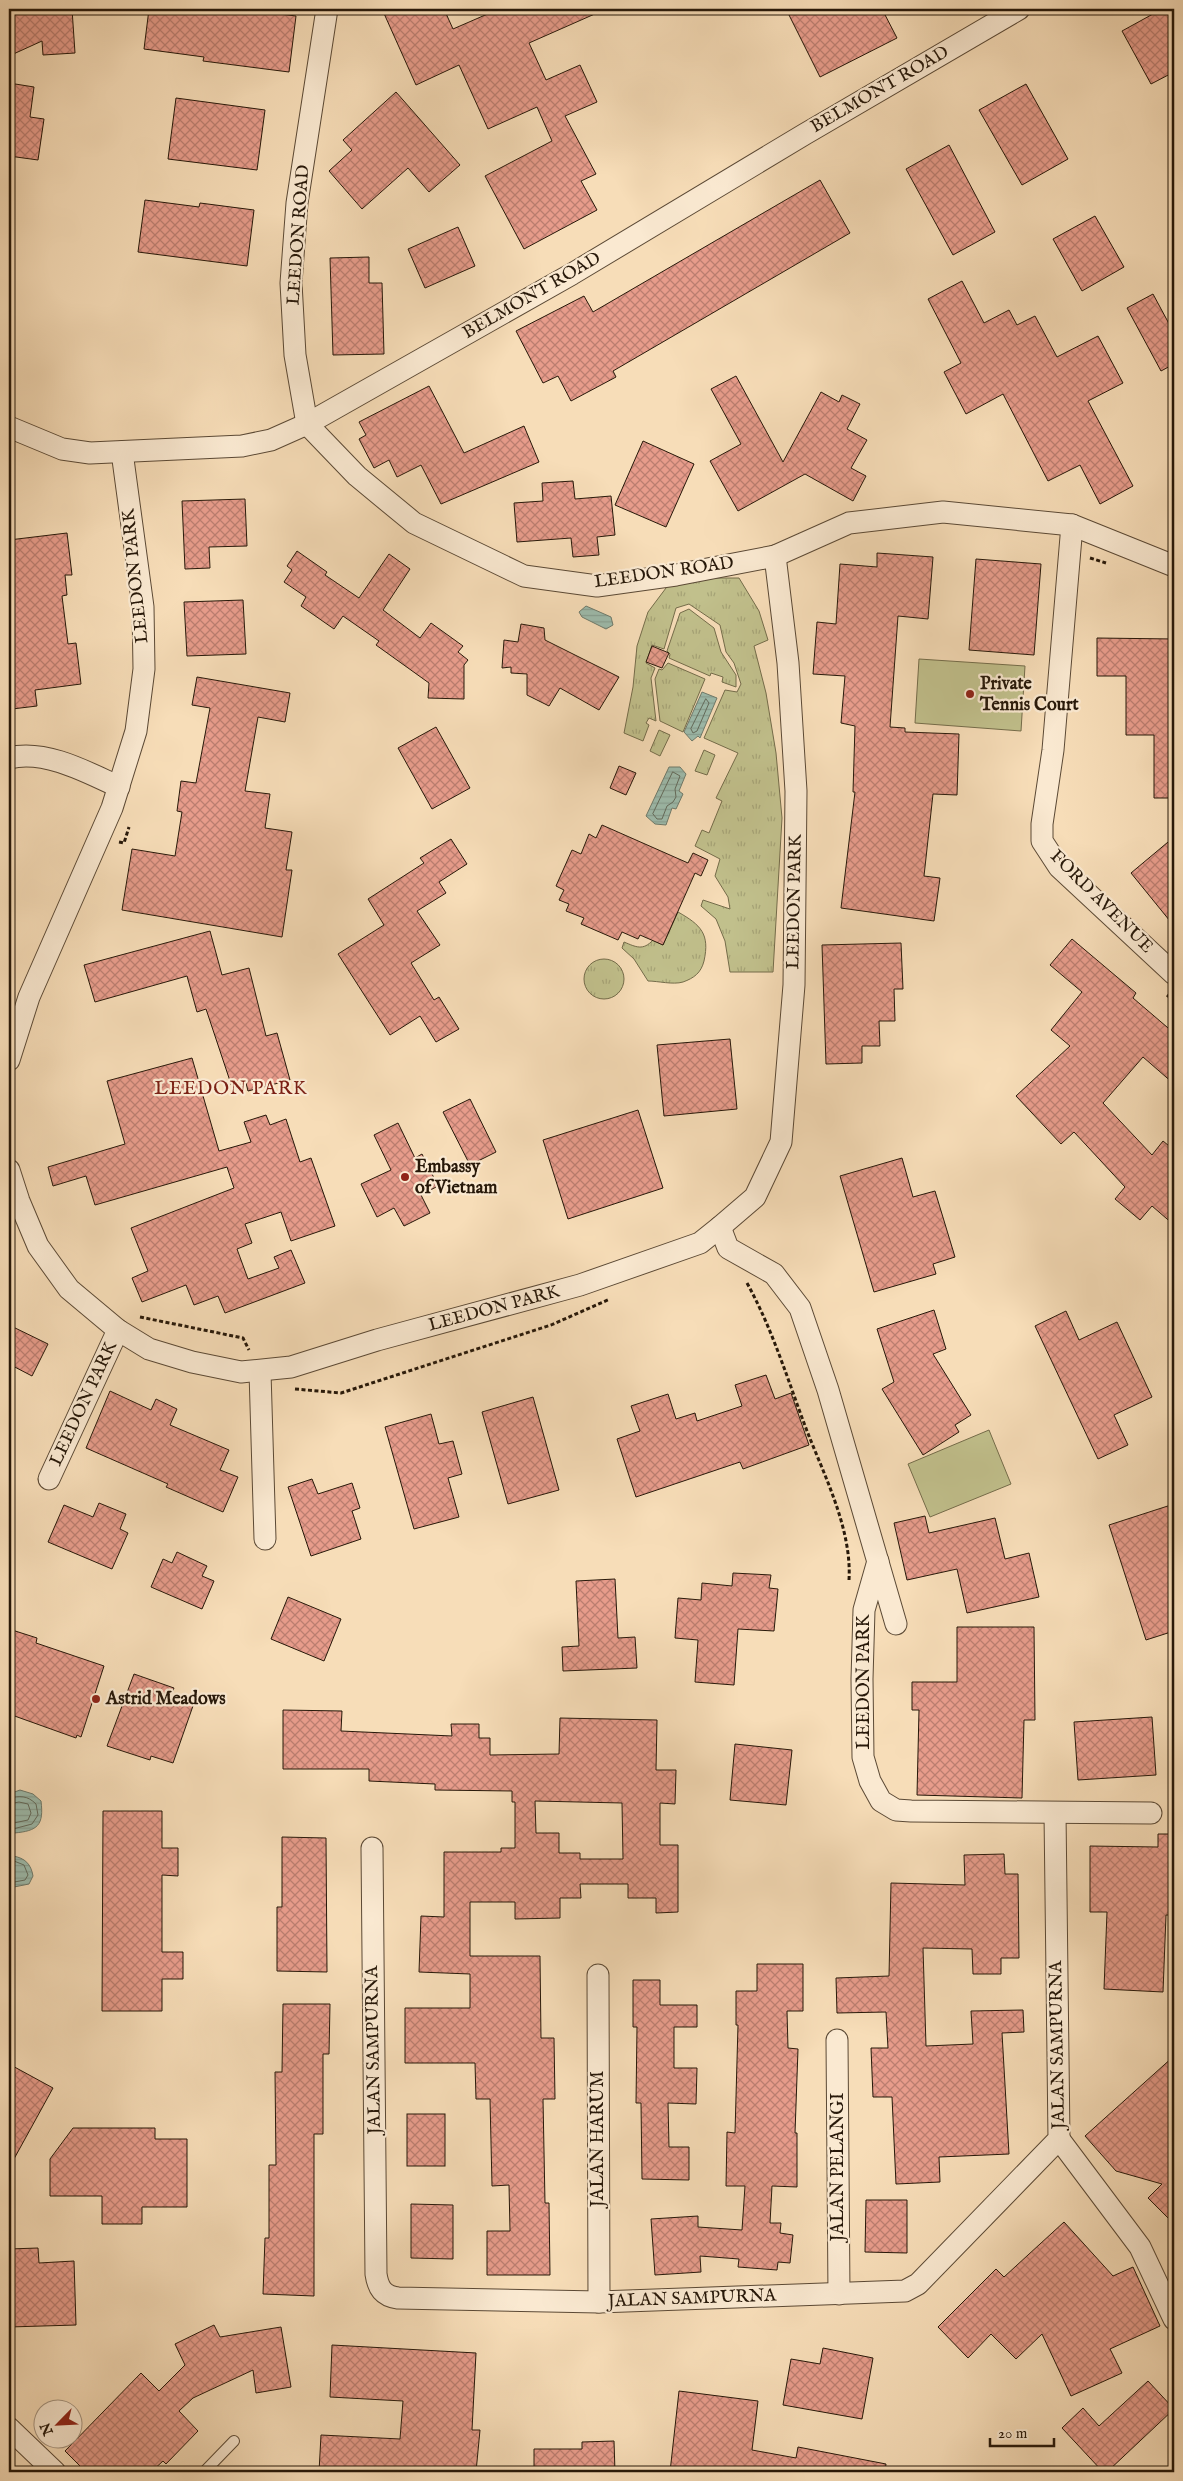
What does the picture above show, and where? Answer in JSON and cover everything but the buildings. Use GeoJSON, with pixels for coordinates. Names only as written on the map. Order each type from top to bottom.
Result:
{"type":"FeatureCollection","features":[{"type":"Feature","properties":{"kind":"street","name":"LEEDON ROAD"},"geometry":{"type":"LineString","coordinates":[[327,9],[297,204],[291,283],[295,355],[307,424],[357,476],[414,523],[524,576],[597,586],[676,575],[775,556],[849,523],[943,512],[1072,525],[1174,566]]}},
{"type":"Feature","properties":{"kind":"street","name":"BELMONT ROAD"},"geometry":{"type":"LineString","coordinates":[[9,427],[62,449],[90,453],[242,446],[271,440],[307,424],[572,274],[804,134],[1020,9]]}},
{"type":"Feature","properties":{"kind":"street","name":"LEEDON PARK"},"geometry":{"type":"LineString","coordinates":[[9,1060],[29,997],[97,845],[119,787],[136,731],[144,669],[143,607],[122,452]]}},
{"type":"Feature","properties":{"kind":"street","name":"FORD AVENUE"},"geometry":{"type":"LineString","coordinates":[[1072,525],[1054,750],[1042,824],[1042,842],[1059,866],[1174,974]]}},
{"type":"Feature","properties":{"kind":"street","name":"LEEDON PARK"},"geometry":{"type":"LineString","coordinates":[[12,1164],[19,1201],[38,1246],[69,1289],[118,1330],[149,1349],[192,1362],[241,1372],[260,1372],[291,1367],[377,1340],[580,1285],[700,1243],[720,1228],[755,1197],[781,1142],[794,985],[796,791],[788,663],[775,556]]}},
{"type":"Feature","properties":{"kind":"street"},"geometry":{"type":"LineString","coordinates":[[9,758],[19,756],[38,757],[78,769],[119,787]]}},
{"type":"Feature","properties":{"kind":"street","name":"LEEDON PARK"},"geometry":{"type":"LineString","coordinates":[[720,1228],[728,1248],[774,1274],[800,1308],[828,1390],[896,1624]]}},
{"type":"Feature","properties":{"kind":"street","name":"LEEDON PARK"},"geometry":{"type":"LineString","coordinates":[[50,1479],[118,1330]]}},
{"type":"Feature","properties":{"kind":"street"},"geometry":{"type":"LineString","coordinates":[[260,1372],[264,1539]]}},
{"type":"Feature","properties":{"kind":"street","name":"LEEDON PARK"},"geometry":{"type":"LineString","coordinates":[[878,1561],[864,1610],[862,1679],[864,1758],[870,1781],[881,1801],[896,1810],[1055,1813]]}},
{"type":"Feature","properties":{"kind":"street"},"geometry":{"type":"LineString","coordinates":[[1055,1813],[1152,1813]]}},
{"type":"Feature","properties":{"kind":"street","name":"JALAN SAMPURNA"},"geometry":{"type":"LineString","coordinates":[[372,1848],[378,2284],[388,2296],[398,2298],[598,2302],[905,2291],[918,2284],[1060,2139],[1055,1813]]}},
{"type":"Feature","properties":{"kind":"street","name":"JALAN HARUM"},"geometry":{"type":"LineString","coordinates":[[598,1975],[598,2302]]}},
{"type":"Feature","properties":{"kind":"street","name":"JALAN PELANGI"},"geometry":{"type":"LineString","coordinates":[[837,2040],[839,2294]]}},
{"type":"Feature","properties":{"kind":"street"},"geometry":{"type":"LineString","coordinates":[[1060,2139],[1140,2247],[1172,2307]]}},
{"type":"Feature","properties":{"kind":"street"},"geometry":{"type":"LineString","coordinates":[[9,2428],[55,2472]]}},
{"type":"Feature","properties":{"kind":"lane"},"geometry":{"type":"LineString","coordinates":[[204,2472],[234,2442]]}},
{"type":"Feature","properties":{"kind":"path"},"geometry":{"type":"LineString","coordinates":[[9,1138],[12,1164]]}},
{"type":"Feature","properties":{"kind":"path"},"geometry":{"type":"LineString","coordinates":[[746,1280],[763,1312],[831,1493]]}},
{"type":"Feature","properties":{"kind":"path"},"geometry":{"type":"LineString","coordinates":[[288,1388],[341,1393],[551,1324],[613,1298]]}},
{"type":"Feature","properties":{"kind":"path"},"geometry":{"type":"LineString","coordinates":[[134,1316],[243,1338],[260,1372]]}},
{"type":"Feature","properties":{"kind":"green space"},"geometry":{"type":"Polygon","coordinates":[[[717,578],[739,578],[759,611],[768,640],[754,646],[766,693],[776,753],[782,818],[773,972],[730,972],[725,941],[716,919],[701,906],[703,900],[730,909],[728,897],[715,876],[720,859],[695,846],[702,830],[709,833],[722,801],[716,798],[738,753],[704,738],[725,690],[737,692],[741,684],[734,663],[726,652],[720,625],[689,604],[676,608],[664,649],[652,645],[646,663],[655,668],[651,678],[656,721],[649,718],[646,723],[649,725],[643,741],[624,733],[633,687],[637,646],[648,612],[669,584],[717,578]]]}},
{"type":"Feature","properties":{"kind":"green space"},"geometry":{"type":"Polygon","coordinates":[[[689,609],[714,628],[721,652],[736,675],[736,687],[722,682],[723,677],[711,673],[710,676],[669,658],[670,654],[667,651],[680,613],[689,609]]]}},
{"type":"Feature","properties":{"kind":"green space","name":"Private Tennis Court"},"geometry":{"type":"Polygon","coordinates":[[[919,659],[1025,666],[1021,731],[915,723],[919,659]]]}},
{"type":"Feature","properties":{"kind":"green space"},"geometry":{"type":"Polygon","coordinates":[[[668,663],[705,679],[683,732],[660,721],[655,679],[659,669],[662,670],[668,663]]]}},
{"type":"Feature","properties":{"kind":"green space"},"geometry":{"type":"Polygon","coordinates":[[[659,730],[670,735],[660,756],[650,751],[659,730]]]}},
{"type":"Feature","properties":{"kind":"green space"},"geometry":{"type":"Polygon","coordinates":[[[704,750],[715,755],[707,775],[695,771],[704,750]]]}},
{"type":"Feature","properties":{"kind":"green space"},"geometry":{"type":"Polygon","coordinates":[[[678,912],[693,921],[702,931],[706,944],[703,965],[691,979],[683,982],[648,981],[634,959],[622,948],[624,942],[643,947],[653,940],[663,945],[678,912]]]}},
{"type":"Feature","properties":{"kind":"green space"},"geometry":{"type":"Polygon","coordinates":[[[604,959],[618,965],[624,979],[618,993],[604,999],[590,993],[584,979],[590,965],[604,959]]]}},
{"type":"Feature","properties":{"kind":"green space"},"geometry":{"type":"Polygon","coordinates":[[[989,1430],[1011,1484],[930,1517],[908,1464],[989,1430]]]}},
{"type":"Feature","properties":{"kind":"water"},"geometry":{"type":"Polygon","coordinates":[[[586,606],[611,617],[613,625],[606,629],[582,617],[579,612],[586,606]]]}},
{"type":"Feature","properties":{"kind":"water"},"geometry":{"type":"Polygon","coordinates":[[[702,692],[717,698],[700,738],[698,736],[692,741],[684,732],[702,692]]]}},
{"type":"Feature","properties":{"kind":"water"},"geometry":{"type":"Polygon","coordinates":[[[669,767],[680,767],[686,774],[679,791],[683,794],[676,809],[672,808],[666,825],[655,824],[646,816],[669,767]]]}},
{"type":"Feature","properties":{"kind":"water"},"geometry":{"type":"Polygon","coordinates":[[[20,1790],[33,1794],[41,1801],[40,1821],[38,1825],[29,1831],[14,1833],[9,1842],[9,1794],[20,1790]]]}},
{"type":"Feature","properties":{"kind":"water"},"geometry":{"type":"Polygon","coordinates":[[[9,1849],[13,1856],[24,1860],[31,1868],[33,1876],[29,1884],[9,1888],[9,1849]]]}},
{"type":"Feature","properties":{"kind":"place","name":"Private Tennis Court"},"geometry":{"type":"Point","coordinates":[970,694]}},
{"type":"Feature","properties":{"kind":"place","name":"Embassy of Vietnam"},"geometry":{"type":"Point","coordinates":[405,1177]}},
{"type":"Feature","properties":{"kind":"place","name":"Astrid Meadows"},"geometry":{"type":"Point","coordinates":[96,1699]}},
{"type":"Feature","properties":{"kind":"district","name":"LEEDON PARK"},"geometry":{"type":"Point","coordinates":[231,1089]}}]}
